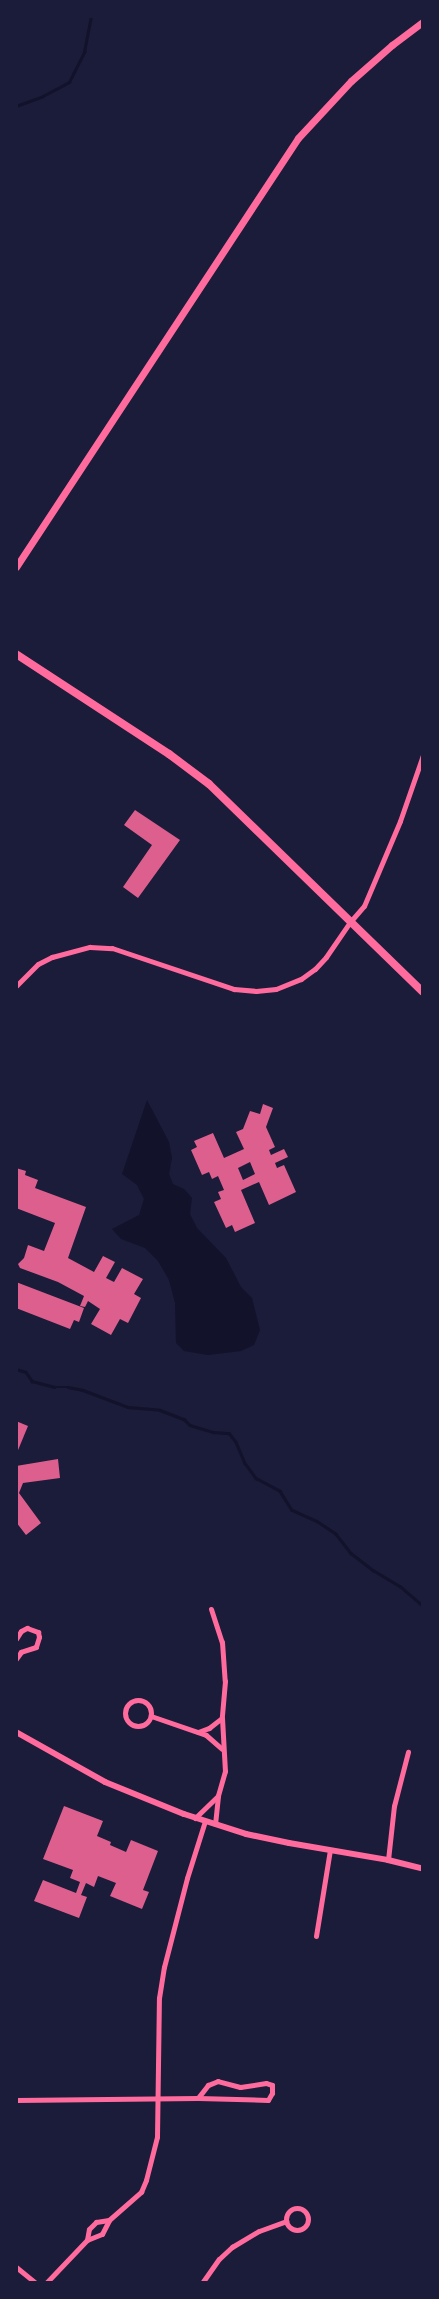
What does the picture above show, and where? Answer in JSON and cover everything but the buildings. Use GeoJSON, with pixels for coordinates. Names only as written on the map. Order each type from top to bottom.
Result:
{"type":"FeatureCollection","features":[{"type":"Feature","properties":{"kind":"main road"},"geometry":{"type":"LineString","coordinates":[[16,567],[298,138],[350,81],[392,45],[423,22]]}},
{"type":"Feature","properties":{"kind":"main road"},"geometry":{"type":"LineString","coordinates":[[16,654],[190,768],[235,807],[423,992]]}},
{"type":"Feature","properties":{"kind":"street"},"geometry":{"type":"LineString","coordinates":[[16,986],[38,964],[52,957],[90,947],[112,948],[234,989],[256,991],[276,989],[301,979],[315,969],[364,906],[376,882],[423,755]]}},
{"type":"Feature","properties":{"kind":"street"},"geometry":{"type":"LineString","coordinates":[[211,1609],[222,1642],[225,1663],[222,1718],[222,1749],[225,1771],[218,1796],[215,1824]]}},
{"type":"Feature","properties":{"kind":"street"},"geometry":{"type":"LineString","coordinates":[[16,1639],[20,1631],[26,1628],[38,1632],[40,1638],[36,1647],[21,1652],[16,1659]]}},
{"type":"Feature","properties":{"kind":"street"},"geometry":{"type":"LineString","coordinates":[[16,1647],[21,1652]]}},
{"type":"Feature","properties":{"kind":"street"},"geometry":{"type":"LineString","coordinates":[[141,1700],[148,1705],[151,1716],[142,1725],[134,1725],[127,1720],[125,1711],[129,1703],[141,1700]]}},
{"type":"Feature","properties":{"kind":"street"},"geometry":{"type":"LineString","coordinates":[[151,1716],[206,1735],[222,1749]]}},
{"type":"Feature","properties":{"kind":"street"},"geometry":{"type":"LineString","coordinates":[[198,1732],[209,1728],[222,1718]]}},
{"type":"Feature","properties":{"kind":"street"},"geometry":{"type":"LineString","coordinates":[[16,1732],[104,1782],[196,1818],[289,1843],[388,1860],[423,1869]]}},
{"type":"Feature","properties":{"kind":"street"},"geometry":{"type":"LineString","coordinates":[[388,1860],[394,1806],[408,1752]]}},
{"type":"Feature","properties":{"kind":"street"},"geometry":{"type":"LineString","coordinates":[[196,1818],[218,1796]]}},
{"type":"Feature","properties":{"kind":"street"},"geometry":{"type":"LineString","coordinates":[[46,2283],[87,2240],[102,2234],[109,2220],[140,2192],[146,2180],[156,2137],[159,1998],[164,1967],[187,1878],[205,1821]]}},
{"type":"Feature","properties":{"kind":"street"},"geometry":{"type":"LineString","coordinates":[[316,1936],[330,1850]]}},
{"type":"Feature","properties":{"kind":"street"},"geometry":{"type":"LineString","coordinates":[[16,2100],[157,2100],[198,2098],[268,2100],[272,2094],[272,2085],[266,2083],[240,2088],[218,2081],[208,2085],[198,2098]]}},
{"type":"Feature","properties":{"kind":"street"},"geometry":{"type":"LineString","coordinates":[[296,2208],[303,2210],[308,2217],[307,2223],[301,2230],[291,2229],[286,2221],[289,2211],[296,2208]]}},
{"type":"Feature","properties":{"kind":"street"},"geometry":{"type":"LineString","coordinates":[[87,2240],[89,2229],[96,2222],[109,2220]]}},
{"type":"Feature","properties":{"kind":"street"},"geometry":{"type":"LineString","coordinates":[[202,2283],[219,2259],[232,2247],[259,2231],[286,2221]]}},
{"type":"Feature","properties":{"kind":"street"},"geometry":{"type":"LineString","coordinates":[[16,2267],[36,2283]]}},
{"type":"Feature","properties":{"kind":"shaded area"},"geometry":{"type":"Polygon","coordinates":[[[147,1100],[169,1142],[172,1158],[169,1174],[173,1184],[184,1189],[192,1198],[190,1214],[197,1228],[226,1258],[241,1287],[252,1298],[260,1330],[254,1345],[241,1351],[208,1355],[184,1351],[176,1343],[175,1303],[169,1280],[158,1261],[145,1248],[121,1239],[112,1229],[139,1215],[144,1199],[137,1185],[122,1174],[147,1100]]]}},
{"type":"Feature","properties":{"kind":"waterway"},"geometry":{"type":"LineString","coordinates":[[16,106],[41,97],[69,82],[84,52],[91,16]]}},
{"type":"Feature","properties":{"kind":"waterway"},"geometry":{"type":"LineString","coordinates":[[16,1369],[26,1372],[32,1381],[54,1387],[83,1390],[128,1407],[160,1410],[184,1419],[190,1425],[213,1432],[229,1433],[236,1442],[245,1463],[256,1478],[280,1491],[292,1510],[317,1521],[336,1534],[351,1553],[373,1570],[400,1586],[423,1606]]}}]}
